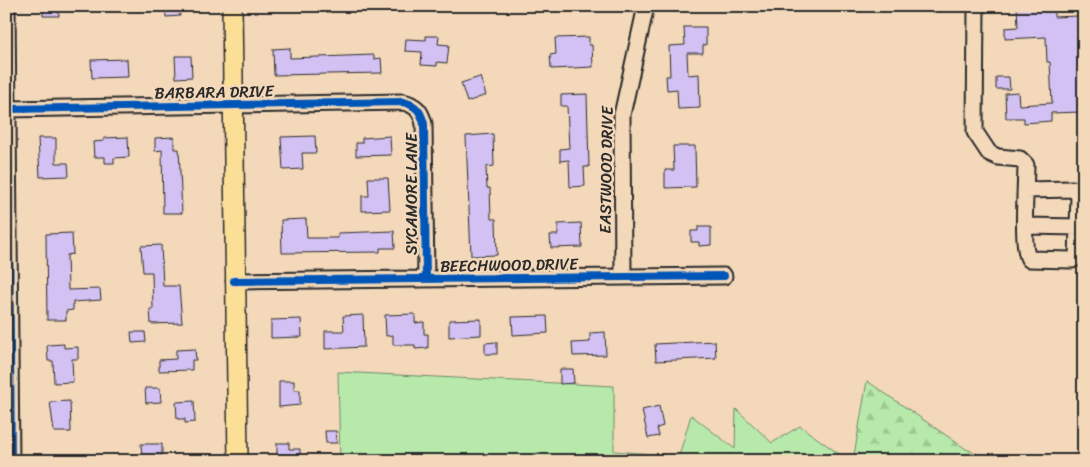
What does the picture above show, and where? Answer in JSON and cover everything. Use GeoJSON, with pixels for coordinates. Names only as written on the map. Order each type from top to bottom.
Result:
{"type":"FeatureCollection","features":[{"type":"Feature","properties":{"kind":"main road"},"geometry":{"type":"LineString","coordinates":[[232,6],[234,281],[238,461]]}},
{"type":"Feature","properties":{"kind":"street"},"geometry":{"type":"LineString","coordinates":[[7,6],[8,318],[11,461]]}},
{"type":"Feature","properties":{"kind":"street","name":"EASTWOOD DRIVE"},"geometry":{"type":"LineString","coordinates":[[623,277],[622,115],[646,6]]}},
{"type":"Feature","properties":{"kind":"street"},"geometry":{"type":"LineString","coordinates":[[976,6],[975,132],[988,153],[1020,159],[1026,165],[1025,254],[1029,259],[1072,260],[1076,257],[1079,195],[1073,189],[1026,190]]}},
{"type":"Feature","properties":{"kind":"street","name":"BARBARA DRIVE"},"geometry":{"type":"LineString","coordinates":[[8,109],[403,102],[412,104],[419,109]]}},
{"type":"Feature","properties":{"kind":"street","name":"SYCAMORE LANE"},"geometry":{"type":"LineString","coordinates":[[419,109],[424,124],[426,279]]}},
{"type":"Feature","properties":{"kind":"street"},"geometry":{"type":"LineString","coordinates":[[1026,226],[1078,228]]}},
{"type":"Feature","properties":{"kind":"street","name":"BEECHWOOD DRIVE"},"geometry":{"type":"LineString","coordinates":[[234,281],[724,276]]}},
{"type":"Feature","properties":{"kind":"green space"},"geometry":{"type":"Polygon","coordinates":[[[338,372],[614,386],[614,451],[679,456],[691,415],[735,449],[736,409],[772,443],[800,426],[849,461],[340,461],[338,372]]]}},
{"type":"Feature","properties":{"kind":"green space"},"geometry":{"type":"Polygon","coordinates":[[[867,381],[966,449],[995,461],[853,461],[867,381]]]}},
{"type":"Feature","properties":{"kind":"building"},"geometry":{"type":"Polygon","coordinates":[[[43,6],[58,6],[59,16],[43,16],[43,6]]]}},
{"type":"Feature","properties":{"kind":"building"},"geometry":{"type":"Polygon","coordinates":[[[165,6],[179,6],[180,16],[166,17],[165,6]]]}},
{"type":"Feature","properties":{"kind":"building"},"geometry":{"type":"Polygon","coordinates":[[[1017,6],[1054,6],[1054,17],[1078,16],[1081,112],[1051,113],[1051,121],[1024,123],[1024,118],[1006,118],[1005,93],[1018,92],[1019,105],[1052,103],[1050,62],[1047,62],[1046,37],[1005,39],[1005,28],[1018,27],[1017,6]]]}},
{"type":"Feature","properties":{"kind":"building"},"geometry":{"type":"Polygon","coordinates":[[[684,27],[706,27],[706,45],[703,45],[703,53],[687,53],[688,75],[699,74],[700,108],[678,109],[677,89],[667,90],[666,76],[670,76],[669,46],[685,45],[684,27]]]}},
{"type":"Feature","properties":{"kind":"building"},"geometry":{"type":"Polygon","coordinates":[[[426,36],[439,36],[438,44],[449,45],[447,63],[437,62],[437,66],[421,65],[422,52],[405,51],[406,39],[426,40],[426,36]]]}},
{"type":"Feature","properties":{"kind":"building"},"geometry":{"type":"Polygon","coordinates":[[[589,37],[589,45],[592,45],[593,67],[551,69],[550,55],[556,54],[555,38],[589,37]]]}},
{"type":"Feature","properties":{"kind":"building"},"geometry":{"type":"Polygon","coordinates":[[[290,48],[290,58],[374,55],[374,59],[381,58],[382,73],[274,75],[273,49],[290,48]]]}},
{"type":"Feature","properties":{"kind":"building"},"geometry":{"type":"Polygon","coordinates":[[[175,56],[191,56],[192,77],[176,78],[175,56]]]}},
{"type":"Feature","properties":{"kind":"building"},"geometry":{"type":"Polygon","coordinates":[[[127,59],[128,77],[92,78],[91,60],[127,59]]]}},
{"type":"Feature","properties":{"kind":"building"},"geometry":{"type":"Polygon","coordinates":[[[480,77],[486,95],[467,102],[461,83],[480,77]]]}},
{"type":"Feature","properties":{"kind":"building"},"geometry":{"type":"Polygon","coordinates":[[[996,77],[1009,77],[1010,89],[996,89],[996,77]]]}},
{"type":"Feature","properties":{"kind":"building"},"geometry":{"type":"Polygon","coordinates":[[[587,94],[589,167],[584,167],[585,186],[570,187],[569,160],[560,161],[560,149],[569,148],[567,106],[561,106],[561,95],[587,94]]]}},
{"type":"Feature","properties":{"kind":"building"},"geometry":{"type":"Polygon","coordinates":[[[493,134],[494,166],[486,167],[487,188],[490,188],[491,219],[496,219],[497,255],[471,256],[466,136],[493,134]]]}},
{"type":"Feature","properties":{"kind":"building"},"geometry":{"type":"Polygon","coordinates":[[[315,136],[316,153],[302,153],[303,169],[283,170],[281,137],[315,136]]]}},
{"type":"Feature","properties":{"kind":"building"},"geometry":{"type":"Polygon","coordinates":[[[390,136],[391,155],[356,156],[356,143],[362,143],[362,138],[390,136]]]}},
{"type":"Feature","properties":{"kind":"building"},"geometry":{"type":"Polygon","coordinates":[[[128,137],[129,157],[114,158],[114,163],[105,163],[105,157],[94,157],[93,142],[104,141],[104,138],[128,137]]]}},
{"type":"Feature","properties":{"kind":"building"},"geometry":{"type":"Polygon","coordinates":[[[174,137],[174,149],[179,149],[182,213],[163,213],[162,150],[155,151],[155,138],[174,137]]]}},
{"type":"Feature","properties":{"kind":"building"},"geometry":{"type":"Polygon","coordinates":[[[38,138],[56,138],[56,163],[68,163],[69,176],[40,177],[38,138]]]}},
{"type":"Feature","properties":{"kind":"building"},"geometry":{"type":"Polygon","coordinates":[[[673,146],[695,146],[696,187],[665,188],[665,170],[674,170],[673,146]]]}},
{"type":"Feature","properties":{"kind":"building"},"geometry":{"type":"Polygon","coordinates":[[[368,178],[388,178],[390,210],[362,211],[362,196],[369,196],[368,178]]]}},
{"type":"Feature","properties":{"kind":"building"},"geometry":{"type":"Polygon","coordinates":[[[306,219],[307,238],[338,238],[338,233],[394,231],[395,248],[380,248],[380,252],[282,253],[281,220],[306,219]]]}},
{"type":"Feature","properties":{"kind":"building"},"geometry":{"type":"Polygon","coordinates":[[[581,223],[582,247],[551,248],[550,235],[558,235],[558,224],[581,223]]]}},
{"type":"Feature","properties":{"kind":"building"},"geometry":{"type":"Polygon","coordinates":[[[698,227],[711,227],[711,245],[699,246],[699,242],[691,242],[691,231],[698,231],[698,227]]]}},
{"type":"Feature","properties":{"kind":"building"},"geometry":{"type":"Polygon","coordinates":[[[72,233],[73,254],[67,255],[68,290],[100,289],[101,300],[73,302],[73,310],[66,311],[66,320],[47,320],[46,234],[72,233]]]}},
{"type":"Feature","properties":{"kind":"building"},"geometry":{"type":"Polygon","coordinates":[[[161,245],[163,286],[179,286],[182,323],[151,324],[150,309],[153,309],[152,272],[143,272],[141,246],[161,245]]]}},
{"type":"Feature","properties":{"kind":"building"},"geometry":{"type":"Polygon","coordinates":[[[415,314],[415,323],[424,322],[424,334],[428,334],[428,348],[415,349],[415,345],[393,345],[393,335],[386,336],[385,315],[415,314]]]}},
{"type":"Feature","properties":{"kind":"building"},"geometry":{"type":"Polygon","coordinates":[[[363,315],[364,347],[325,349],[325,331],[344,331],[343,316],[363,315]]]}},
{"type":"Feature","properties":{"kind":"building"},"geometry":{"type":"Polygon","coordinates":[[[547,316],[548,333],[513,335],[512,317],[547,316]]]}},
{"type":"Feature","properties":{"kind":"building"},"geometry":{"type":"Polygon","coordinates":[[[301,319],[302,337],[271,338],[271,320],[301,319]]]}},
{"type":"Feature","properties":{"kind":"building"},"geometry":{"type":"Polygon","coordinates":[[[481,319],[481,335],[449,337],[449,320],[481,319]]]}},
{"type":"Feature","properties":{"kind":"building"},"geometry":{"type":"Polygon","coordinates":[[[131,332],[145,332],[146,342],[132,343],[131,332]]]}},
{"type":"Feature","properties":{"kind":"building"},"geometry":{"type":"Polygon","coordinates":[[[605,332],[606,355],[573,356],[572,343],[590,342],[590,333],[605,332]]]}},
{"type":"Feature","properties":{"kind":"building"},"geometry":{"type":"Polygon","coordinates":[[[715,341],[716,358],[656,361],[655,344],[715,341]]]}},
{"type":"Feature","properties":{"kind":"building"},"geometry":{"type":"Polygon","coordinates":[[[497,342],[497,354],[485,354],[485,343],[497,342]]]}},
{"type":"Feature","properties":{"kind":"building"},"geometry":{"type":"Polygon","coordinates":[[[64,344],[64,348],[78,347],[78,359],[72,359],[73,382],[54,383],[53,361],[48,361],[47,345],[64,344]]]}},
{"type":"Feature","properties":{"kind":"building"},"geometry":{"type":"Polygon","coordinates":[[[195,349],[196,360],[192,360],[192,370],[159,371],[159,360],[176,359],[176,350],[195,349]]]}},
{"type":"Feature","properties":{"kind":"building"},"geometry":{"type":"Polygon","coordinates":[[[560,369],[573,369],[574,383],[560,384],[560,369]]]}},
{"type":"Feature","properties":{"kind":"building"},"geometry":{"type":"Polygon","coordinates":[[[279,381],[294,381],[294,390],[300,390],[300,405],[279,407],[279,381]]]}},
{"type":"Feature","properties":{"kind":"building"},"geometry":{"type":"Polygon","coordinates":[[[145,388],[160,388],[161,402],[146,403],[145,388]]]}},
{"type":"Feature","properties":{"kind":"building"},"geometry":{"type":"Polygon","coordinates":[[[70,401],[71,432],[54,432],[50,402],[70,401]]]}},
{"type":"Feature","properties":{"kind":"building"},"geometry":{"type":"Polygon","coordinates":[[[194,401],[195,422],[185,423],[185,419],[177,419],[176,402],[194,401]]]}},
{"type":"Feature","properties":{"kind":"building"},"geometry":{"type":"Polygon","coordinates":[[[659,406],[663,426],[657,428],[659,436],[648,438],[642,410],[659,406]]]}},
{"type":"Feature","properties":{"kind":"building"},"geometry":{"type":"Polygon","coordinates":[[[325,431],[336,431],[337,443],[326,443],[325,431]]]}},
{"type":"Feature","properties":{"kind":"building"},"geometry":{"type":"Polygon","coordinates":[[[277,443],[289,443],[289,449],[300,449],[300,461],[277,461],[277,443]]]}},
{"type":"Feature","properties":{"kind":"building"},"geometry":{"type":"Polygon","coordinates":[[[141,444],[162,444],[162,456],[142,456],[141,444]]]}},
{"type":"Feature","properties":{"kind":"cycle path"},"geometry":{"type":"LineString","coordinates":[[7,6],[11,461]]}},
{"type":"Feature","properties":{"kind":"cycle path"},"geometry":{"type":"LineString","coordinates":[[8,109],[408,103],[417,109],[424,124],[426,279]]}},
{"type":"Feature","properties":{"kind":"cycle path"},"geometry":{"type":"LineString","coordinates":[[234,281],[724,276]]}}]}
